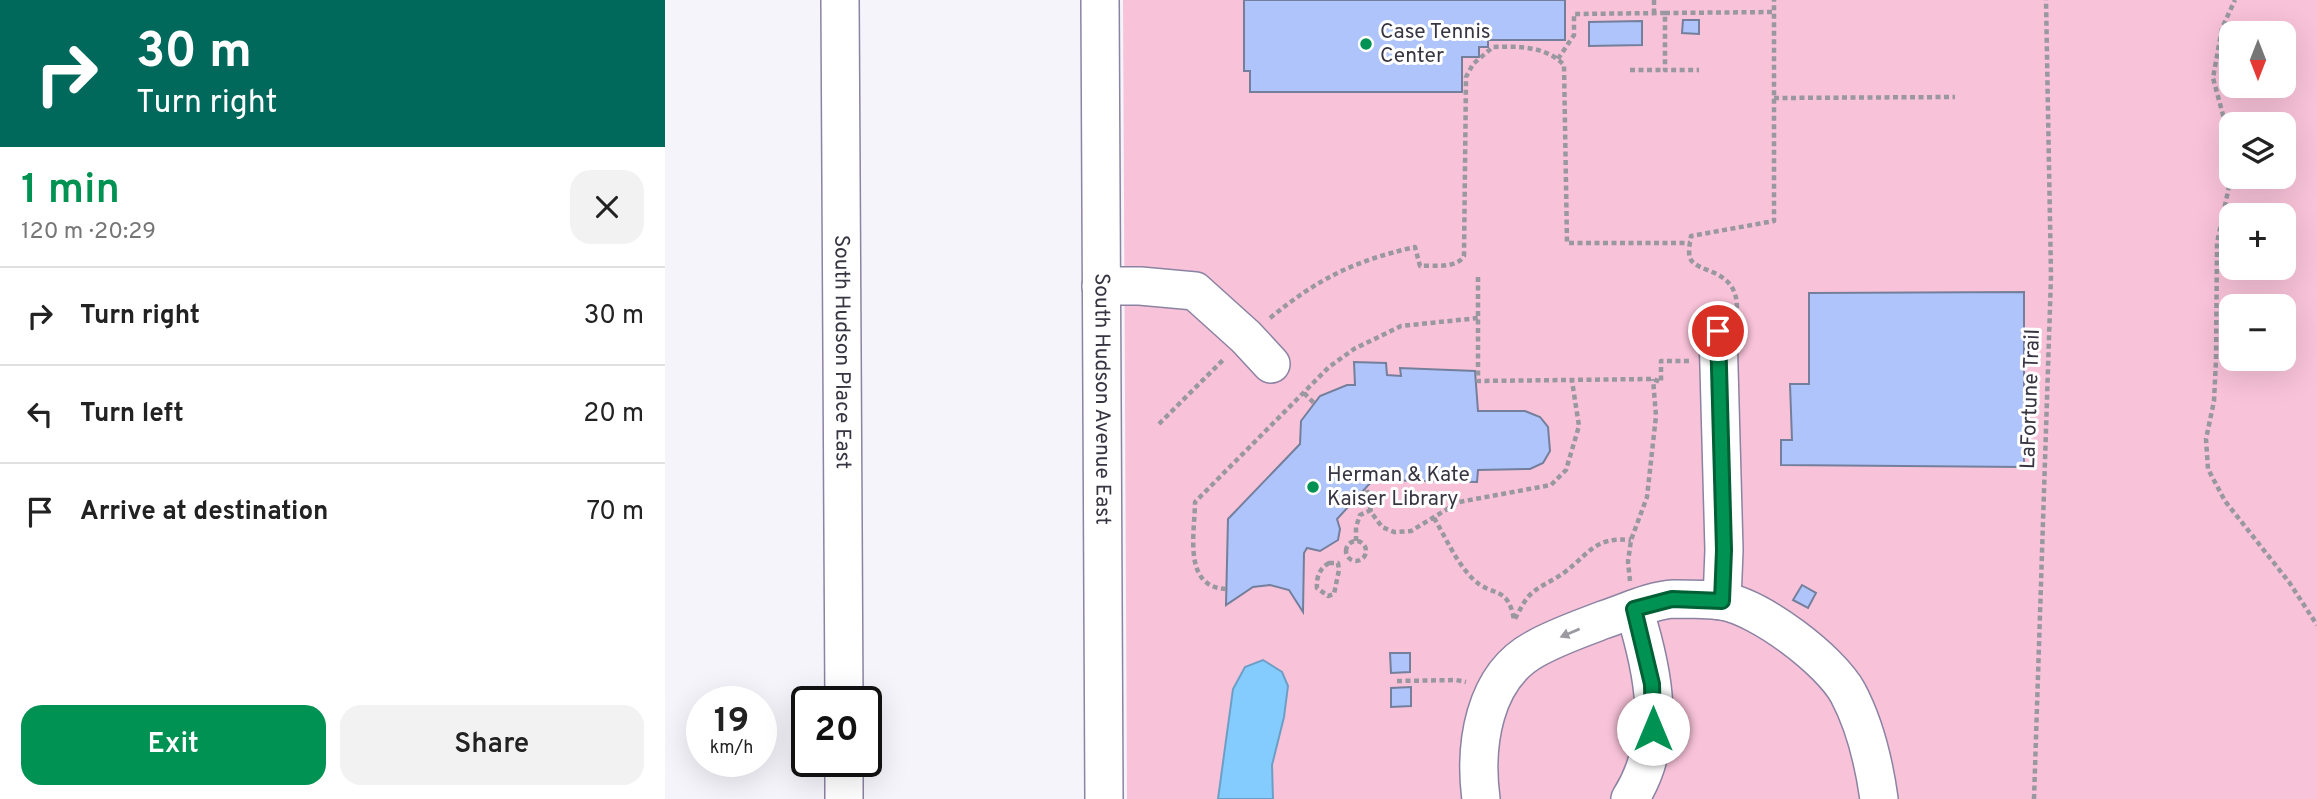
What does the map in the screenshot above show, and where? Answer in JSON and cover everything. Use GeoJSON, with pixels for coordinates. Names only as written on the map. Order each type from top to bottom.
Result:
{"type":"FeatureCollection","features":[{"type":"Feature","properties":{"kind":"street","name":"South Hudson Place East"},"geometry":{"type":"LineString","coordinates":[[840,0],[844,686]]}},
{"type":"Feature","properties":{"kind":"street","name":"South Hudson Avenue East"},"geometry":{"type":"LineString","coordinates":[[1100,0],[1104,799]]}},
{"type":"Feature","properties":{"kind":"street"},"geometry":{"type":"LineString","coordinates":[[1101,286],[1195,291],[1246,337],[1271,364]]}},
{"type":"Feature","properties":{"kind":"street"},"geometry":{"type":"LineString","coordinates":[[1722,601],[1724,333]]}},
{"type":"Feature","properties":{"kind":"street"},"geometry":{"type":"LineString","coordinates":[[1481,799],[1479,782],[1482,733],[1494,691],[1506,675],[1533,649],[1634,609],[1672,599],[1722,601],[1736,606],[1790,634],[1836,676],[1847,690],[1858,713],[1875,773],[1879,799]]}},
{"type":"Feature","properties":{"kind":"street"},"geometry":{"type":"LineString","coordinates":[[1630,799],[1647,768],[1654,713],[1648,662],[1634,609]]}},
{"type":"Feature","properties":{"kind":"street"},"geometry":{"type":"LineString","coordinates":[[844,777],[844,799]]}},
{"type":"Feature","properties":{"kind":"path"},"geometry":{"type":"LineString","coordinates":[[1654,0],[1654,13]]}},
{"type":"Feature","properties":{"kind":"path"},"geometry":{"type":"LineString","coordinates":[[1478,277],[1478,381],[1653,379],[1661,382],[1661,361],[1692,362],[1724,333],[1737,296],[1729,283],[1690,258],[1691,236],[1774,221],[1774,0]]}},
{"type":"Feature","properties":{"kind":"path","name":"LaFortune Trail"},"geometry":{"type":"LineString","coordinates":[[2034,799],[2051,276],[2046,0]]}},
{"type":"Feature","properties":{"kind":"path"},"geometry":{"type":"LineString","coordinates":[[2222,112],[2213,78],[2222,28],[2235,0]]}},
{"type":"Feature","properties":{"kind":"path"},"geometry":{"type":"LineString","coordinates":[[1558,59],[1574,35],[1574,14],[1774,12]]}},
{"type":"Feature","properties":{"kind":"path"},"geometry":{"type":"LineString","coordinates":[[1665,13],[1665,70]]}},
{"type":"Feature","properties":{"kind":"path"},"geometry":{"type":"LineString","coordinates":[[1159,425],[1246,337],[1329,276],[1380,255],[1415,247],[1420,266],[1456,264],[1461,261],[1464,256],[1466,77],[1473,64],[1493,47],[1528,48],[1558,59],[1564,65],[1567,243],[1690,243]]}},
{"type":"Feature","properties":{"kind":"path"},"geometry":{"type":"LineString","coordinates":[[1630,70],[1699,70]]}},
{"type":"Feature","properties":{"kind":"path"},"geometry":{"type":"LineString","coordinates":[[1774,98],[1955,97]]}},
{"type":"Feature","properties":{"kind":"path"},"geometry":{"type":"LineString","coordinates":[[2228,189],[2217,243],[2217,360],[2214,401],[2206,439],[2208,469],[2225,501],[2289,582],[2317,625]]}},
{"type":"Feature","properties":{"kind":"path"},"geometry":{"type":"LineString","coordinates":[[1226,589],[1216,589],[1206,584],[1197,573],[1194,562],[1195,502],[1329,367],[1354,349],[1401,326],[1478,318]]}},
{"type":"Feature","properties":{"kind":"path"},"geometry":{"type":"LineString","coordinates":[[1634,609],[1628,569],[1631,540],[1647,497],[1656,416],[1653,379]]}},
{"type":"Feature","properties":{"kind":"path"},"geometry":{"type":"LineString","coordinates":[[1367,489],[1371,510],[1382,527],[1394,533],[1411,531],[1459,502],[1551,485],[1566,470],[1579,426],[1572,381]]}},
{"type":"Feature","properties":{"kind":"path"},"geometry":{"type":"LineString","coordinates":[[1304,393],[1314,403]]}},
{"type":"Feature","properties":{"kind":"path"},"geometry":{"type":"LineString","coordinates":[[1356,541],[1356,527],[1360,515],[1371,510]]}},
{"type":"Feature","properties":{"kind":"path"},"geometry":{"type":"LineString","coordinates":[[1434,517],[1472,578],[1505,597],[1512,607],[1514,621],[1525,600],[1537,589],[1564,573],[1594,546],[1606,540],[1631,540]]}},
{"type":"Feature","properties":{"kind":"path"},"geometry":{"type":"LineString","coordinates":[[1338,566],[1338,563],[1329,562],[1322,567],[1317,581],[1317,588],[1328,596],[1334,594],[1338,566],[1349,559],[1358,561],[1365,555],[1363,545],[1356,541],[1350,542],[1346,547],[1349,559]]}},
{"type":"Feature","properties":{"kind":"path"},"geometry":{"type":"LineString","coordinates":[[1397,681],[1456,680],[1466,683]]}},
{"type":"Feature","properties":{"kind":"shaded area"},"geometry":{"type":"Polygon","coordinates":[[[1123,0],[2317,0],[2317,799],[1127,799],[1123,0]]]}},
{"type":"Feature","properties":{"kind":"water"},"geometry":{"type":"Polygon","coordinates":[[[1263,660],[1282,672],[1288,686],[1284,717],[1272,765],[1273,799],[1218,799],[1233,689],[1245,667],[1263,660]]]}},
{"type":"Feature","properties":{"kind":"building","name":"Case Tennis Center"},"geometry":{"type":"Polygon","coordinates":[[[1244,0],[1565,0],[1565,40],[1488,40],[1488,47],[1479,47],[1479,57],[1462,57],[1462,92],[1250,92],[1250,71],[1244,71],[1244,0]]]}},
{"type":"Feature","properties":{"kind":"building"},"geometry":{"type":"Polygon","coordinates":[[[1683,20],[1699,20],[1699,34],[1682,33],[1683,20]]]}},
{"type":"Feature","properties":{"kind":"building"},"geometry":{"type":"Polygon","coordinates":[[[1642,21],[1642,45],[1589,46],[1589,22],[1642,21]]]}},
{"type":"Feature","properties":{"kind":"building"},"geometry":{"type":"Polygon","coordinates":[[[2024,292],[2024,467],[1781,465],[1781,440],[1792,440],[1790,384],[1809,384],[1809,293],[2024,292]]]}},
{"type":"Feature","properties":{"kind":"building","name":"Herman & Kate Kaiser Library"},"geometry":{"type":"Polygon","coordinates":[[[1354,362],[1386,363],[1387,375],[1401,376],[1400,368],[1475,371],[1478,411],[1525,411],[1540,417],[1548,427],[1550,451],[1543,463],[1530,469],[1478,470],[1477,482],[1373,480],[1337,519],[1340,529],[1338,540],[1320,551],[1307,548],[1304,553],[1303,612],[1289,590],[1270,585],[1253,587],[1226,605],[1228,519],[1300,444],[1301,421],[1320,396],[1347,385],[1355,385],[1354,362]]]}},
{"type":"Feature","properties":{"kind":"building"},"geometry":{"type":"Polygon","coordinates":[[[1802,585],[1816,593],[1808,608],[1793,600],[1802,585]]]}},
{"type":"Feature","properties":{"kind":"building"},"geometry":{"type":"Polygon","coordinates":[[[1390,653],[1410,653],[1410,672],[1391,673],[1390,653]]]}},
{"type":"Feature","properties":{"kind":"building"},"geometry":{"type":"Polygon","coordinates":[[[1411,687],[1411,706],[1391,707],[1391,688],[1411,687]]]}},
{"type":"Feature","properties":{"kind":"place","name":"Case Tennis Center"},"geometry":{"type":"Point","coordinates":[1366,44]}},
{"type":"Feature","properties":{"kind":"place","name":"Herman & Kate Kaiser Library"},"geometry":{"type":"Point","coordinates":[1313,487]}},
{"type":"Feature","properties":{"kind":"route"},"geometry":{"type":"LineString","coordinates":[[1653,729],[1652,684],[1634,609],[1672,599],[1722,601],[1724,550],[1718,331]]}}]}
